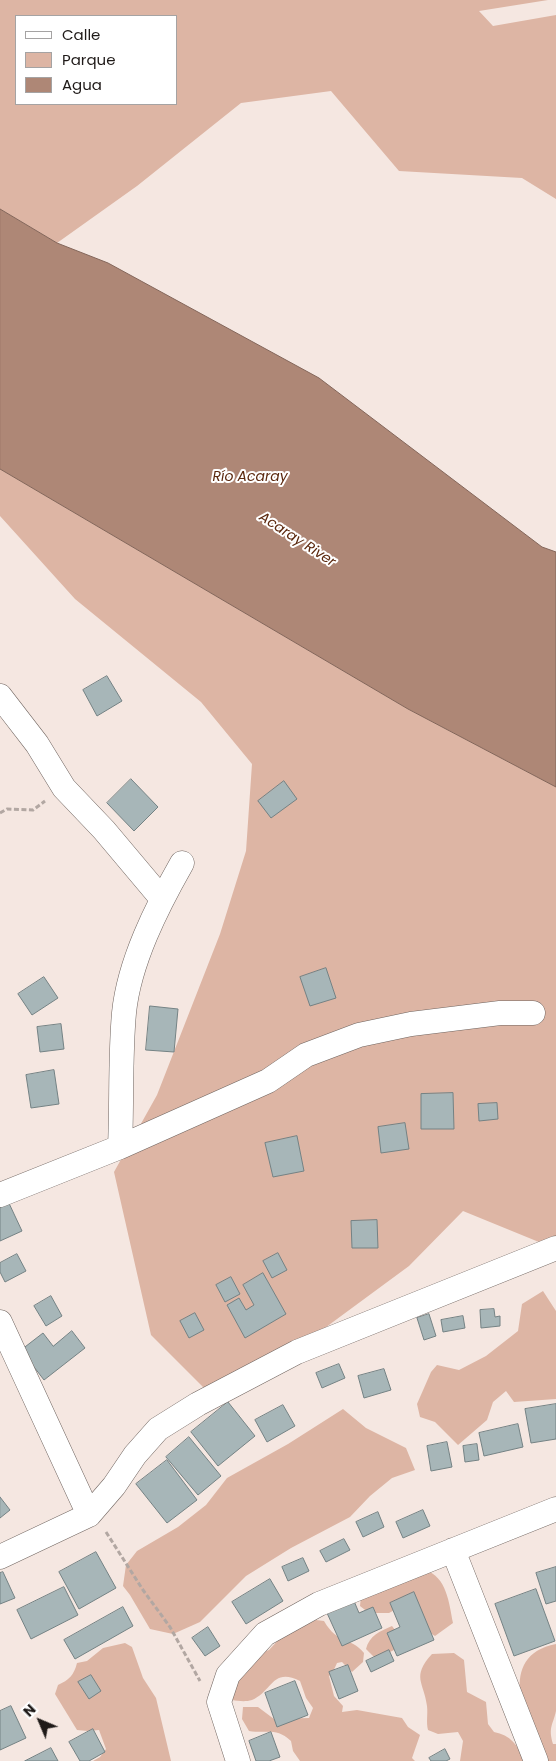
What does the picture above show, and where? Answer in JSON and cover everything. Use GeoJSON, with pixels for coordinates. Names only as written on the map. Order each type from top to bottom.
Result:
{"type":"FeatureCollection","features":[{"type":"Feature","properties":{"kind":"street"},"geometry":{"type":"LineString","coordinates":[[0,696],[37,744],[64,788],[104,830],[162,899]]}},
{"type":"Feature","properties":{"kind":"street"},"geometry":{"type":"LineString","coordinates":[[120,1147],[124,1012],[140,954],[162,899],[182,864]]}},
{"type":"Feature","properties":{"kind":"street"},"geometry":{"type":"LineString","coordinates":[[0,1195],[120,1147],[268,1081],[306,1055],[359,1035],[411,1024],[500,1013],[533,1013]]}},
{"type":"Feature","properties":{"kind":"street"},"geometry":{"type":"LineString","coordinates":[[0,1557],[89,1515],[114,1486],[136,1454],[158,1429],[198,1404],[297,1352],[556,1248]]}},
{"type":"Feature","properties":{"kind":"street"},"geometry":{"type":"LineString","coordinates":[[0,1322],[89,1515]]}},
{"type":"Feature","properties":{"kind":"street"},"geometry":{"type":"LineString","coordinates":[[238,1761],[219,1702],[228,1675],[265,1634],[319,1604],[556,1509]]}},
{"type":"Feature","properties":{"kind":"street"},"geometry":{"type":"LineString","coordinates":[[453,1550],[536,1761]]}},
{"type":"Feature","properties":{"kind":"path"},"geometry":{"type":"LineString","coordinates":[[0,813],[7,809],[33,810],[64,788]]}},
{"type":"Feature","properties":{"kind":"path"},"geometry":{"type":"LineString","coordinates":[[89,1515],[109,1535],[142,1590],[170,1627],[199,1679],[219,1702]]}},
{"type":"Feature","properties":{"kind":"green space"},"geometry":{"type":"Polygon","coordinates":[[[0,0],[548,0],[479,11],[493,26],[556,15],[556,199],[522,178],[399,171],[331,91],[241,103],[137,186],[57,243],[0,209],[0,0]]]}},
{"type":"Feature","properties":{"kind":"green space"},"geometry":{"type":"Polygon","coordinates":[[[0,469],[408,709],[556,787],[556,1249],[463,1211],[409,1266],[280,1361],[208,1392],[151,1335],[114,1172],[157,1095],[220,934],[246,851],[252,764],[201,702],[75,599],[0,516],[0,469]]]}},
{"type":"Feature","properties":{"kind":"green space"},"geometry":{"type":"Polygon","coordinates":[[[543,1291],[556,1311],[556,1399],[514,1402],[506,1391],[493,1402],[487,1420],[458,1445],[435,1422],[420,1417],[417,1404],[431,1372],[437,1365],[459,1370],[486,1356],[518,1331],[522,1304],[543,1291]]]}},
{"type":"Feature","properties":{"kind":"green space"},"geometry":{"type":"Polygon","coordinates":[[[343,1409],[366,1428],[406,1448],[415,1470],[392,1478],[370,1496],[350,1517],[291,1548],[246,1576],[200,1622],[173,1634],[150,1629],[123,1586],[126,1565],[137,1551],[178,1527],[206,1505],[227,1478],[288,1444],[343,1409]]]}},
{"type":"Feature","properties":{"kind":"green space"},"geometry":{"type":"Polygon","coordinates":[[[425,1570],[438,1578],[446,1592],[453,1623],[435,1636],[427,1631],[402,1606],[389,1613],[369,1613],[360,1606],[361,1596],[425,1570]]]}},
{"type":"Feature","properties":{"kind":"green space"},"geometry":{"type":"Polygon","coordinates":[[[316,1620],[324,1621],[334,1634],[354,1644],[364,1653],[363,1662],[352,1672],[342,1662],[337,1663],[332,1674],[329,1676],[334,1696],[343,1706],[342,1712],[357,1710],[402,1718],[408,1727],[420,1735],[412,1758],[415,1761],[300,1761],[293,1751],[291,1741],[281,1734],[276,1732],[249,1731],[242,1719],[243,1707],[258,1707],[274,1719],[309,1718],[313,1708],[306,1698],[300,1681],[291,1677],[278,1679],[259,1696],[252,1700],[244,1701],[232,1700],[224,1684],[261,1653],[269,1650],[282,1636],[316,1620]]]}},
{"type":"Feature","properties":{"kind":"green space"},"geometry":{"type":"Polygon","coordinates":[[[392,1626],[398,1634],[396,1649],[376,1659],[366,1649],[367,1644],[376,1634],[392,1626]]]}},
{"type":"Feature","properties":{"kind":"green space"},"geometry":{"type":"Polygon","coordinates":[[[125,1643],[132,1647],[143,1678],[156,1698],[171,1761],[93,1761],[100,1757],[106,1749],[99,1730],[77,1730],[55,1694],[58,1685],[70,1677],[77,1663],[87,1661],[103,1648],[125,1643]]]}},
{"type":"Feature","properties":{"kind":"green space"},"geometry":{"type":"Polygon","coordinates":[[[556,1644],[556,1711],[551,1734],[553,1744],[556,1744],[556,1761],[537,1761],[523,1710],[520,1692],[521,1676],[526,1662],[537,1651],[556,1644]]]}},
{"type":"Feature","properties":{"kind":"green space"},"geometry":{"type":"Polygon","coordinates":[[[454,1653],[464,1660],[467,1692],[486,1702],[488,1724],[494,1732],[500,1733],[513,1742],[519,1750],[523,1761],[460,1761],[463,1741],[458,1732],[438,1734],[428,1730],[427,1706],[420,1680],[422,1668],[432,1654],[454,1653]]]}},
{"type":"Feature","properties":{"kind":"water","name":"Río Acaray"},"geometry":{"type":"Polygon","coordinates":[[[0,209],[57,243],[108,263],[319,378],[542,547],[556,552],[556,787],[408,709],[0,469],[0,209]]]}},
{"type":"Feature","properties":{"kind":"building"},"geometry":{"type":"Polygon","coordinates":[[[107,676],[122,701],[97,716],[83,690],[107,676]]]}},
{"type":"Feature","properties":{"kind":"building"},"geometry":{"type":"Polygon","coordinates":[[[131,779],[158,807],[134,831],[107,803],[131,779]]]}},
{"type":"Feature","properties":{"kind":"building"},"geometry":{"type":"Polygon","coordinates":[[[284,781],[297,799],[271,818],[258,801],[284,781]]]}},
{"type":"Feature","properties":{"kind":"building"},"geometry":{"type":"Polygon","coordinates":[[[326,968],[336,998],[310,1006],[300,977],[326,968]]]}},
{"type":"Feature","properties":{"kind":"building"},"geometry":{"type":"Polygon","coordinates":[[[44,977],[58,998],[32,1015],[18,994],[44,977]]]}},
{"type":"Feature","properties":{"kind":"building"},"geometry":{"type":"Polygon","coordinates":[[[150,1006],[178,1009],[174,1052],[146,1050],[150,1006]]]}},
{"type":"Feature","properties":{"kind":"building"},"geometry":{"type":"Polygon","coordinates":[[[61,1024],[64,1049],[40,1052],[37,1027],[61,1024]]]}},
{"type":"Feature","properties":{"kind":"building"},"geometry":{"type":"Polygon","coordinates":[[[54,1070],[59,1104],[31,1108],[26,1075],[54,1070]]]}},
{"type":"Feature","properties":{"kind":"building"},"geometry":{"type":"Polygon","coordinates":[[[453,1093],[454,1129],[421,1129],[421,1094],[453,1093]]]}},
{"type":"Feature","properties":{"kind":"building"},"geometry":{"type":"Polygon","coordinates":[[[497,1103],[498,1119],[479,1121],[478,1104],[497,1103]]]}},
{"type":"Feature","properties":{"kind":"building"},"geometry":{"type":"Polygon","coordinates":[[[405,1123],[409,1149],[381,1153],[378,1127],[405,1123]]]}},
{"type":"Feature","properties":{"kind":"building"},"geometry":{"type":"Polygon","coordinates":[[[297,1136],[304,1171],[273,1177],[265,1143],[297,1136]]]}},
{"type":"Feature","properties":{"kind":"building"},"geometry":{"type":"Polygon","coordinates":[[[7,1199],[22,1231],[0,1241],[0,1202],[7,1199]]]}},
{"type":"Feature","properties":{"kind":"building"},"geometry":{"type":"Polygon","coordinates":[[[377,1220],[378,1248],[352,1248],[351,1221],[377,1220]]]}},
{"type":"Feature","properties":{"kind":"building"},"geometry":{"type":"Polygon","coordinates":[[[278,1253],[287,1270],[272,1278],[263,1261],[278,1253]]]}},
{"type":"Feature","properties":{"kind":"building"},"geometry":{"type":"Polygon","coordinates":[[[17,1254],[26,1271],[5,1282],[0,1272],[0,1263],[17,1254]]]}},
{"type":"Feature","properties":{"kind":"building"},"geometry":{"type":"Polygon","coordinates":[[[263,1273],[286,1314],[245,1338],[227,1305],[239,1298],[246,1310],[254,1305],[243,1285],[263,1273]]]}},
{"type":"Feature","properties":{"kind":"building"},"geometry":{"type":"Polygon","coordinates":[[[231,1277],[240,1294],[225,1302],[216,1285],[231,1277]]]}},
{"type":"Feature","properties":{"kind":"building"},"geometry":{"type":"Polygon","coordinates":[[[51,1296],[62,1316],[46,1326],[34,1306],[51,1296]]]}},
{"type":"Feature","properties":{"kind":"building"},"geometry":{"type":"Polygon","coordinates":[[[494,1309],[495,1317],[500,1316],[500,1326],[481,1328],[480,1310],[494,1309]]]}},
{"type":"Feature","properties":{"kind":"building"},"geometry":{"type":"Polygon","coordinates":[[[195,1313],[204,1330],[189,1338],[180,1321],[195,1313]]]}},
{"type":"Feature","properties":{"kind":"building"},"geometry":{"type":"Polygon","coordinates":[[[429,1314],[436,1336],[424,1340],[417,1318],[429,1314]]]}},
{"type":"Feature","properties":{"kind":"building"},"geometry":{"type":"Polygon","coordinates":[[[463,1316],[465,1328],[443,1332],[441,1320],[463,1316]]]}},
{"type":"Feature","properties":{"kind":"building"},"geometry":{"type":"Polygon","coordinates":[[[72,1331],[85,1348],[44,1380],[21,1350],[43,1333],[53,1346],[72,1331]]]}},
{"type":"Feature","properties":{"kind":"building"},"geometry":{"type":"Polygon","coordinates":[[[339,1364],[345,1378],[322,1388],[316,1373],[339,1364]]]}},
{"type":"Feature","properties":{"kind":"building"},"geometry":{"type":"Polygon","coordinates":[[[384,1369],[391,1390],[364,1398],[358,1376],[384,1369]]]}},
{"type":"Feature","properties":{"kind":"building"},"geometry":{"type":"Polygon","coordinates":[[[228,1402],[255,1436],[218,1466],[191,1432],[228,1402]]]}},
{"type":"Feature","properties":{"kind":"building"},"geometry":{"type":"Polygon","coordinates":[[[556,1404],[556,1439],[531,1443],[525,1409],[556,1404]]]}},
{"type":"Feature","properties":{"kind":"building"},"geometry":{"type":"Polygon","coordinates":[[[283,1405],[295,1426],[267,1442],[255,1420],[283,1405]]]}},
{"type":"Feature","properties":{"kind":"building"},"geometry":{"type":"Polygon","coordinates":[[[518,1424],[523,1447],[484,1456],[479,1433],[518,1424]]]}},
{"type":"Feature","properties":{"kind":"building"},"geometry":{"type":"Polygon","coordinates":[[[189,1437],[221,1476],[198,1495],[166,1457],[189,1437]]]}},
{"type":"Feature","properties":{"kind":"building"},"geometry":{"type":"Polygon","coordinates":[[[447,1442],[452,1467],[431,1471],[427,1446],[447,1442]]]}},
{"type":"Feature","properties":{"kind":"building"},"geometry":{"type":"Polygon","coordinates":[[[477,1444],[479,1460],[465,1462],[463,1446],[477,1444]]]}},
{"type":"Feature","properties":{"kind":"building"},"geometry":{"type":"Polygon","coordinates":[[[167,1460],[197,1500],[167,1523],[136,1484],[167,1460]]]}},
{"type":"Feature","properties":{"kind":"building"},"geometry":{"type":"Polygon","coordinates":[[[0,1497],[10,1510],[0,1518],[0,1497]]]}},
{"type":"Feature","properties":{"kind":"building"},"geometry":{"type":"Polygon","coordinates":[[[423,1510],[430,1526],[403,1538],[396,1522],[423,1510]]]}},
{"type":"Feature","properties":{"kind":"building"},"geometry":{"type":"Polygon","coordinates":[[[378,1512],[384,1527],[363,1537],[356,1522],[378,1512]]]}},
{"type":"Feature","properties":{"kind":"building"},"geometry":{"type":"Polygon","coordinates":[[[344,1539],[350,1550],[326,1562],[320,1551],[344,1539]]]}},
{"type":"Feature","properties":{"kind":"building"},"geometry":{"type":"Polygon","coordinates":[[[96,1552],[116,1588],[79,1609],[59,1572],[96,1552]]]}},
{"type":"Feature","properties":{"kind":"building"},"geometry":{"type":"Polygon","coordinates":[[[303,1558],[309,1571],[288,1581],[282,1567],[303,1558]]]}},
{"type":"Feature","properties":{"kind":"building"},"geometry":{"type":"Polygon","coordinates":[[[556,1567],[556,1601],[546,1604],[536,1573],[556,1567]]]}},
{"type":"Feature","properties":{"kind":"building"},"geometry":{"type":"Polygon","coordinates":[[[3,1572],[15,1598],[0,1604],[0,1573],[3,1572]]]}},
{"type":"Feature","properties":{"kind":"building"},"geometry":{"type":"Polygon","coordinates":[[[270,1579],[283,1601],[246,1624],[232,1602],[270,1579]]]}},
{"type":"Feature","properties":{"kind":"building"},"geometry":{"type":"Polygon","coordinates":[[[64,1587],[78,1615],[31,1639],[17,1610],[64,1587]]]}},
{"type":"Feature","properties":{"kind":"building"},"geometry":{"type":"Polygon","coordinates":[[[536,1589],[555,1641],[514,1656],[495,1604],[536,1589]]]}},
{"type":"Feature","properties":{"kind":"building"},"geometry":{"type":"Polygon","coordinates":[[[414,1592],[434,1640],[397,1656],[387,1633],[400,1627],[390,1603],[414,1592]]]}},
{"type":"Feature","properties":{"kind":"building"},"geometry":{"type":"Polygon","coordinates":[[[354,1601],[359,1613],[373,1607],[382,1628],[342,1646],[327,1613],[354,1601]]]}},
{"type":"Feature","properties":{"kind":"building"},"geometry":{"type":"Polygon","coordinates":[[[123,1607],[133,1626],[75,1659],[64,1640],[123,1607]]]}},
{"type":"Feature","properties":{"kind":"building"},"geometry":{"type":"Polygon","coordinates":[[[208,1627],[220,1646],[205,1656],[192,1638],[208,1627]]]}},
{"type":"Feature","properties":{"kind":"building"},"geometry":{"type":"Polygon","coordinates":[[[389,1650],[394,1661],[371,1672],[366,1661],[389,1650]]]}},
{"type":"Feature","properties":{"kind":"building"},"geometry":{"type":"Polygon","coordinates":[[[348,1665],[358,1691],[339,1699],[329,1672],[348,1665]]]}},
{"type":"Feature","properties":{"kind":"building"},"geometry":{"type":"Polygon","coordinates":[[[91,1675],[101,1691],[89,1699],[78,1682],[91,1675]]]}},
{"type":"Feature","properties":{"kind":"building"},"geometry":{"type":"Polygon","coordinates":[[[295,1681],[308,1715],[277,1727],[265,1693],[295,1681]]]}},
{"type":"Feature","properties":{"kind":"building"},"geometry":{"type":"Polygon","coordinates":[[[11,1706],[26,1738],[0,1750],[0,1711],[11,1706]]]}},
{"type":"Feature","properties":{"kind":"building"},"geometry":{"type":"Polygon","coordinates":[[[93,1729],[105,1752],[89,1761],[80,1761],[69,1742],[93,1729]]]}},
{"type":"Feature","properties":{"kind":"building"},"geometry":{"type":"Polygon","coordinates":[[[271,1732],[280,1757],[269,1761],[256,1761],[249,1741],[271,1732]]]}},
{"type":"Feature","properties":{"kind":"building"},"geometry":{"type":"Polygon","coordinates":[[[51,1748],[58,1761],[25,1761],[51,1748]]]}},
{"type":"Feature","properties":{"kind":"building"},"geometry":{"type":"Polygon","coordinates":[[[445,1749],[450,1759],[446,1761],[431,1761],[429,1758],[445,1749]]]}},
{"type":"Feature","properties":{"kind":"water label","name":"Acaray River"},"geometry":{"type":"Point","coordinates":[297,540]}}]}
